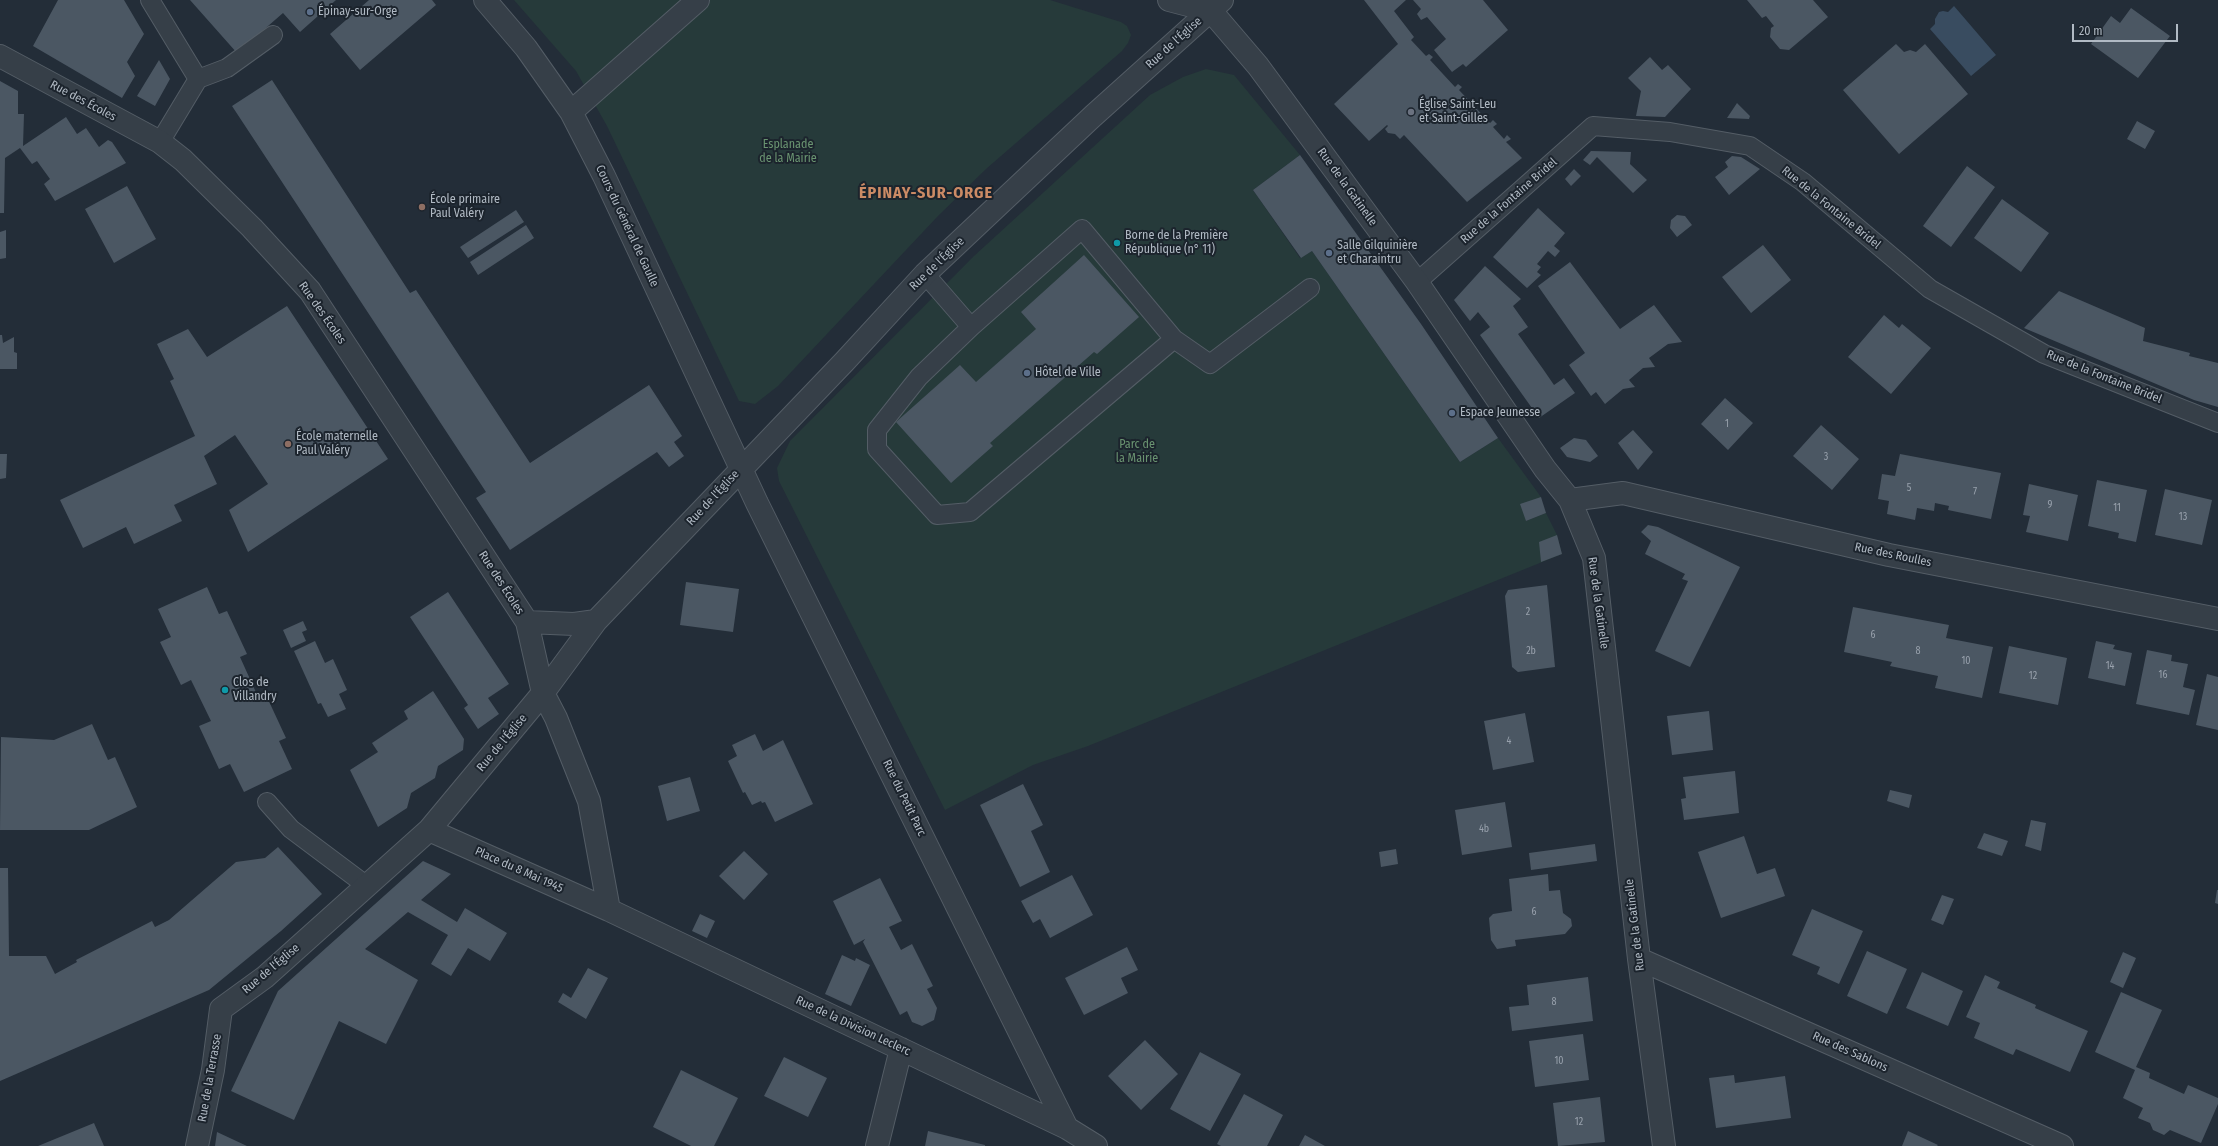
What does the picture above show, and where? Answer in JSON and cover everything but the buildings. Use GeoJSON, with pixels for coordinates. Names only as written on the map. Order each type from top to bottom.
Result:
{"type":"FeatureCollection","features":[{"type":"Feature","properties":{"kind":"street","name":"Cours du Général de Gaulle"},"geometry":{"type":"LineString","coordinates":[[485,0],[526,48],[571,112],[604,176],[741,468]]}},
{"type":"Feature","properties":{"kind":"street"},"geometry":{"type":"LineString","coordinates":[[571,112],[698,0]]}},
{"type":"Feature","properties":{"kind":"street"},"geometry":{"type":"LineString","coordinates":[[1169,0],[1216,5]]}},
{"type":"Feature","properties":{"kind":"street","name":"Rue de l'Église"},"geometry":{"type":"LineString","coordinates":[[221,1009],[265,977],[428,830],[543,693],[596,621],[845,361],[925,274],[1093,116],[1216,5]]}},
{"type":"Feature","properties":{"kind":"street","name":"Rue de la Gatinelle"},"geometry":{"type":"LineString","coordinates":[[1216,5],[1258,66],[1417,282],[1545,469],[1570,500],[1594,558],[1639,959],[1664,1146]]}},
{"type":"Feature","properties":{"kind":"street","name":"Rue des Écoles"},"geometry":{"type":"LineString","coordinates":[[0,56],[160,142],[183,160],[252,228],[310,291],[527,622],[543,693],[556,718],[589,801],[609,910]]}},
{"type":"Feature","properties":{"kind":"street","name":"Rue du Petit Parc"},"geometry":{"type":"LineString","coordinates":[[741,468],[1065,1137]]}},
{"type":"Feature","properties":{"kind":"street","name":"Rue des Roulles"},"geometry":{"type":"LineString","coordinates":[[1570,500],[1623,493],[1888,555],[2218,619]]}},
{"type":"Feature","properties":{"kind":"street","name":"Rue des Écoles"},"geometry":{"type":"LineString","coordinates":[[527,622],[574,624],[596,621]]}},
{"type":"Feature","properties":{"kind":"street","name":"Place du 8 Mai 1945"},"geometry":{"type":"LineString","coordinates":[[428,830],[609,910]]}},
{"type":"Feature","properties":{"kind":"street","name":"Rue de la Division Leclerc"},"geometry":{"type":"LineString","coordinates":[[609,910],[901,1049],[1065,1137],[1096,1146]]}},
{"type":"Feature","properties":{"kind":"street","name":"Rue des Sablons"},"geometry":{"type":"LineString","coordinates":[[1639,959],[2062,1146]]}},
{"type":"Feature","properties":{"kind":"street","name":"Rue de la Terrasse"},"geometry":{"type":"LineString","coordinates":[[198,1146],[213,1070],[221,1009]]}},
{"type":"Feature","properties":{"kind":"street"},"geometry":{"type":"LineString","coordinates":[[877,1146],[901,1049]]}},
{"type":"Feature","properties":{"kind":"lane"},"geometry":{"type":"LineString","coordinates":[[150,0],[198,79]]}},
{"type":"Feature","properties":{"kind":"lane"},"geometry":{"type":"LineString","coordinates":[[160,142],[198,79],[227,68],[273,35]]}},
{"type":"Feature","properties":{"kind":"lane","name":"Rue de la Fontaine Bridel"},"geometry":{"type":"LineString","coordinates":[[1417,282],[1594,126],[1670,132],[1750,146],[1803,182],[1930,289],[2044,354],[2218,423]]}},
{"type":"Feature","properties":{"kind":"lane"},"geometry":{"type":"LineString","coordinates":[[1174,339],[970,512],[937,515],[877,449],[877,430],[919,378],[971,327],[1082,229],[1174,339],[1210,364],[1310,288]]}},
{"type":"Feature","properties":{"kind":"lane"},"geometry":{"type":"LineString","coordinates":[[925,274],[971,327]]}},
{"type":"Feature","properties":{"kind":"lane"},"geometry":{"type":"LineString","coordinates":[[267,802],[291,829],[367,886]]}},
{"type":"Feature","properties":{"kind":"green space","name":"Esplanade de la Mairie"},"geometry":{"type":"Polygon","coordinates":[[[514,0],[1050,0],[1121,22],[1127,26],[1131,35],[1128,43],[1122,51],[986,169],[938,216],[778,386],[755,404],[739,401],[607,126],[576,71],[514,0]]]}},
{"type":"Feature","properties":{"kind":"green space","name":"Parc de la Mairie"},"geometry":{"type":"Polygon","coordinates":[[[1206,69],[1234,75],[1300,155],[1253,190],[1300,258],[1312,251],[1460,462],[1498,438],[1541,497],[1526,521],[1546,513],[1557,535],[1562,554],[1088,746],[1033,765],[945,810],[779,481],[777,468],[790,441],[974,256],[1150,95],[1183,77],[1206,69]]]}},
{"type":"Feature","properties":{"kind":"water"},"geometry":{"type":"Polygon","coordinates":[[[1954,6],[1996,55],[1971,76],[1930,29],[1935,24],[1935,19],[1939,12],[1948,12],[1954,6]]]}},
{"type":"Feature","properties":{"kind":"place","name":"Épinay-sur-Orge"},"geometry":{"type":"Point","coordinates":[310,12]}},
{"type":"Feature","properties":{"kind":"place","name":"Église Saint-Leu et Saint-Gilles"},"geometry":{"type":"Point","coordinates":[1411,112]}},
{"type":"Feature","properties":{"kind":"place","name":"École primaire Paul Valéry"},"geometry":{"type":"Point","coordinates":[422,207]}},
{"type":"Feature","properties":{"kind":"place","name":"Borne de la Première République (n° 11)"},"geometry":{"type":"Point","coordinates":[1117,243]}},
{"type":"Feature","properties":{"kind":"place","name":"Salle Gilquinière et Charaintru"},"geometry":{"type":"Point","coordinates":[1329,253]}},
{"type":"Feature","properties":{"kind":"place","name":"Hôtel de Ville"},"geometry":{"type":"Point","coordinates":[1027,373]}},
{"type":"Feature","properties":{"kind":"place","name":"Espace Jeunesse"},"geometry":{"type":"Point","coordinates":[1452,413]}},
{"type":"Feature","properties":{"kind":"place","name":"École maternelle Paul Valéry"},"geometry":{"type":"Point","coordinates":[288,444]}},
{"type":"Feature","properties":{"kind":"place","name":"Clos de Villandry"},"geometry":{"type":"Point","coordinates":[225,690]}},
{"type":"Feature","properties":{"kind":"district","name":"ÉPINAY-SUR-ORGE"},"geometry":{"type":"Point","coordinates":[926,194]}}]}
